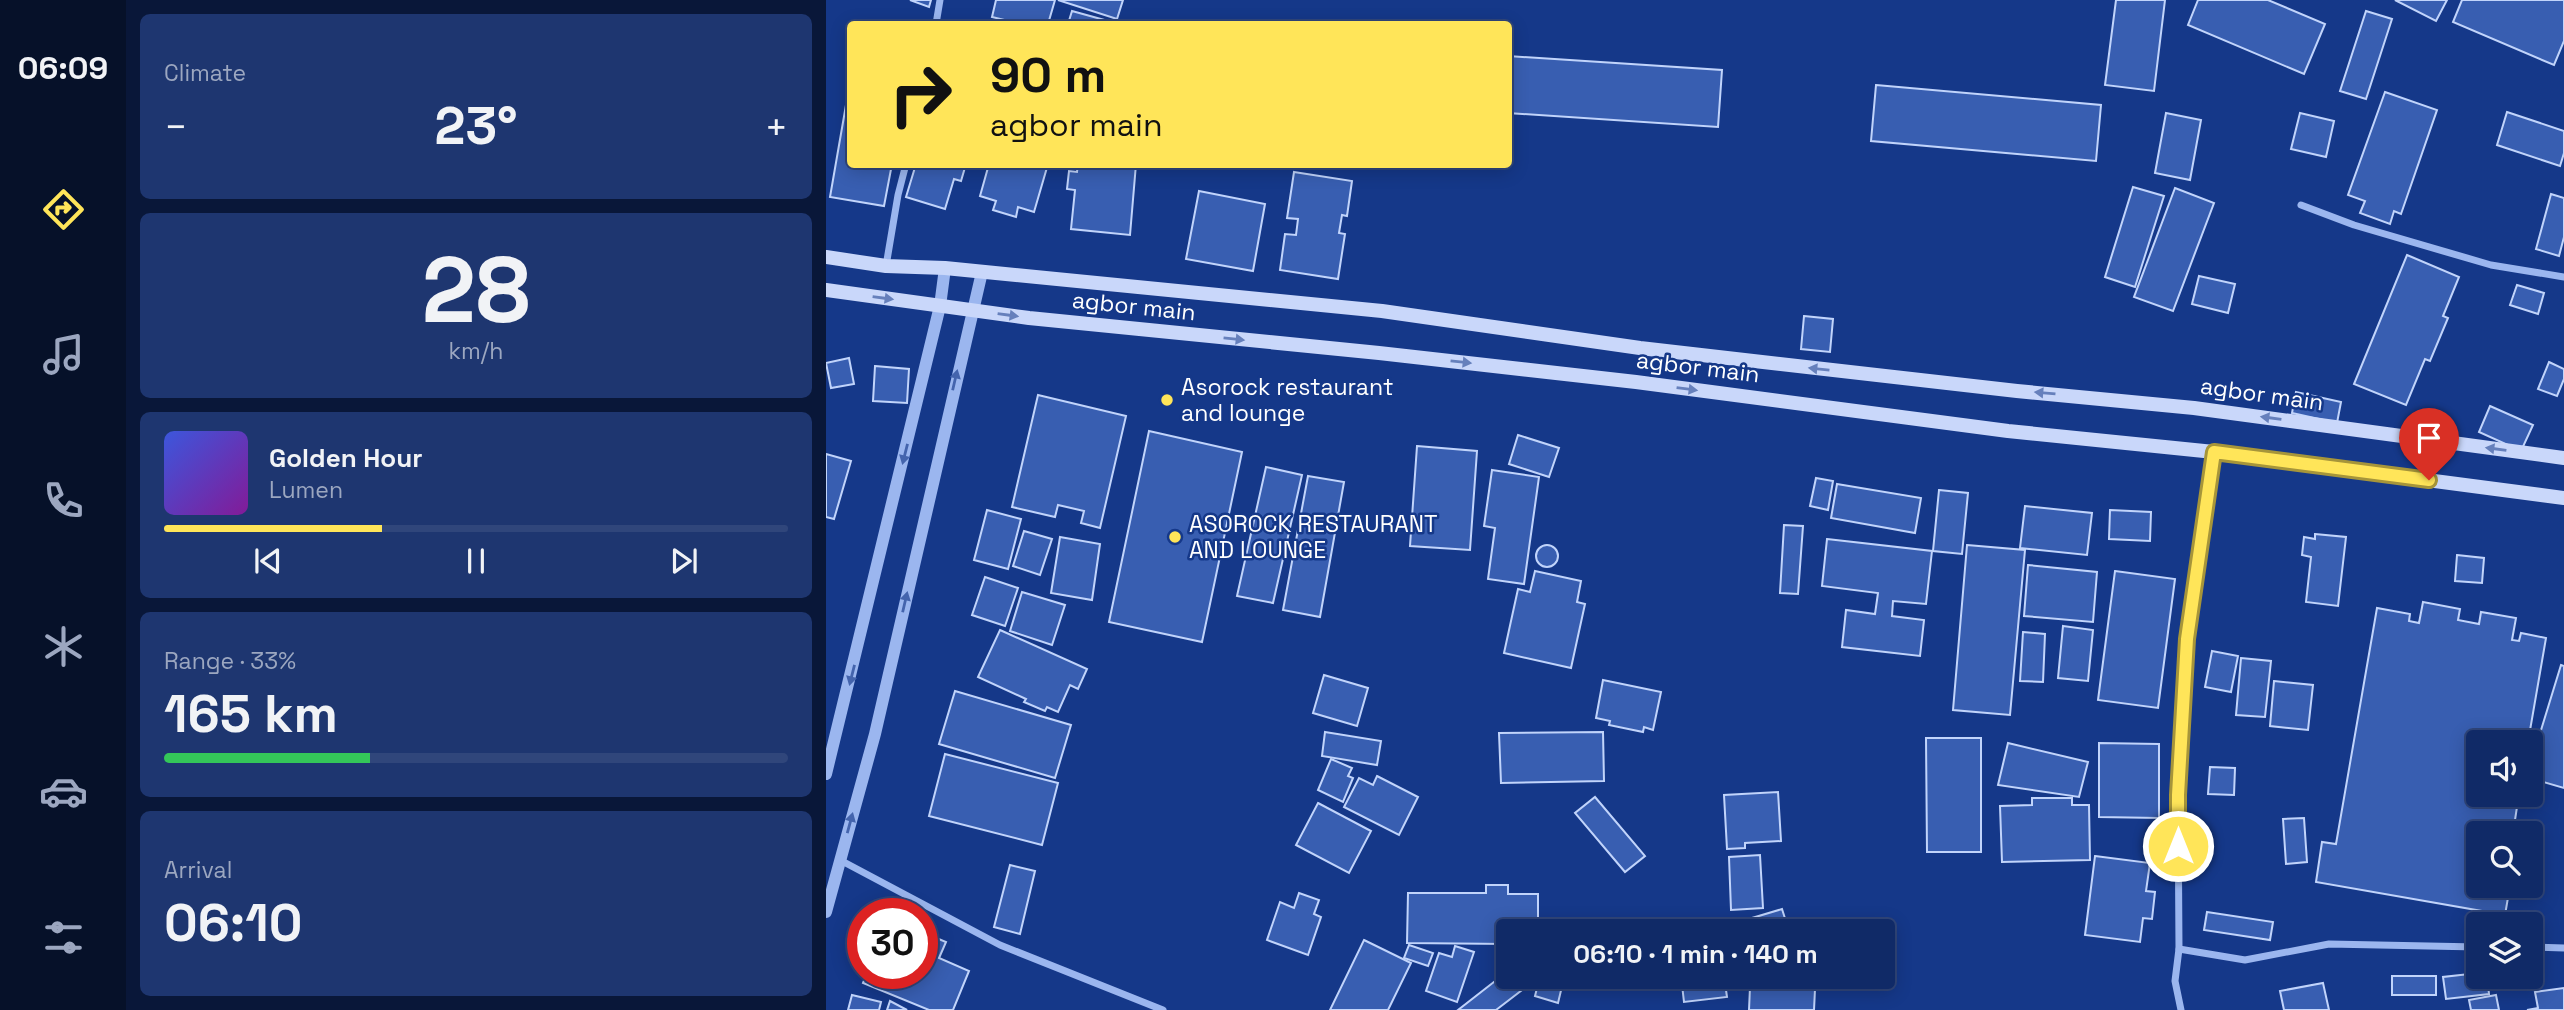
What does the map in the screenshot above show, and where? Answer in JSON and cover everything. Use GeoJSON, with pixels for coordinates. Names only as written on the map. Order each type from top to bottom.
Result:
{"type":"FeatureCollection","features":[{"type":"Feature","properties":{"kind":"main road","name":"agbor main"},"geometry":{"type":"LineString","coordinates":[[826,257],[886,266],[945,268],[1382,311],[1640,348],[2017,391],[2194,408],[2564,458]]}},
{"type":"Feature","properties":{"kind":"main road","name":"agbor main"},"geometry":{"type":"LineString","coordinates":[[826,290],[1029,318],[1636,382],[2008,432],[2214,452],[2564,498]]}},
{"type":"Feature","properties":{"kind":"street"},"geometry":{"type":"LineString","coordinates":[[936,21],[940,0]]}},
{"type":"Feature","properties":{"kind":"street"},"geometry":{"type":"LineString","coordinates":[[886,266],[905,168]]}},
{"type":"Feature","properties":{"kind":"street"},"geometry":{"type":"LineString","coordinates":[[2301,205],[2354,225],[2491,265],[2564,276]]}},
{"type":"Feature","properties":{"kind":"street"},"geometry":{"type":"LineString","coordinates":[[826,774],[940,306],[945,268]]}},
{"type":"Feature","properties":{"kind":"street"},"geometry":{"type":"LineString","coordinates":[[826,912],[875,734],[971,310],[982,272]]}},
{"type":"Feature","properties":{"kind":"street"},"geometry":{"type":"LineString","coordinates":[[2181,1010],[2175,981],[2179,949],[2178,795],[2187,639],[2214,452]]}},
{"type":"Feature","properties":{"kind":"street"},"geometry":{"type":"LineString","coordinates":[[840,860],[1000,945],[1163,1010]]}},
{"type":"Feature","properties":{"kind":"street"},"geometry":{"type":"LineString","coordinates":[[2179,949],[2245,960],[2329,944],[2466,947]]}},
{"type":"Feature","properties":{"kind":"street"},"geometry":{"type":"LineString","coordinates":[[2543,947],[2564,948]]}},
{"type":"Feature","properties":{"kind":"building"},"geometry":{"type":"Polygon","coordinates":[[[910,0],[931,0],[929,7],[910,0]]]}},
{"type":"Feature","properties":{"kind":"building"},"geometry":{"type":"Polygon","coordinates":[[[996,0],[1055,0],[1049,21],[1009,21],[992,17],[996,0]]]}},
{"type":"Feature","properties":{"kind":"building"},"geometry":{"type":"Polygon","coordinates":[[[1058,0],[1123,0],[1117,19],[1058,0]]]}},
{"type":"Feature","properties":{"kind":"building"},"geometry":{"type":"Polygon","coordinates":[[[2116,0],[2165,0],[2154,91],[2105,85],[2116,0]]]}},
{"type":"Feature","properties":{"kind":"building"},"geometry":{"type":"Polygon","coordinates":[[[2198,0],[2268,0],[2325,24],[2304,74],[2188,25],[2198,0]]]}},
{"type":"Feature","properties":{"kind":"building"},"geometry":{"type":"Polygon","coordinates":[[[2395,0],[2447,0],[2436,21],[2395,0]]]}},
{"type":"Feature","properties":{"kind":"building"},"geometry":{"type":"Polygon","coordinates":[[[2462,0],[2564,0],[2564,41],[2554,65],[2453,22],[2462,0]]]}},
{"type":"Feature","properties":{"kind":"building"},"geometry":{"type":"Polygon","coordinates":[[[1072,11],[1108,21],[1069,21],[1072,11]]]}},
{"type":"Feature","properties":{"kind":"building"},"geometry":{"type":"Polygon","coordinates":[[[2366,11],[2392,19],[2366,99],[2340,91],[2366,11]]]}},
{"type":"Feature","properties":{"kind":"building"},"geometry":{"type":"Polygon","coordinates":[[[1512,56],[1722,70],[1718,127],[1512,113],[1512,56]]]}},
{"type":"Feature","properties":{"kind":"building"},"geometry":{"type":"Polygon","coordinates":[[[1876,85],[2101,105],[2096,161],[1871,141],[1876,85]]]}},
{"type":"Feature","properties":{"kind":"building"},"geometry":{"type":"Polygon","coordinates":[[[2385,92],[2437,110],[2401,214],[2394,211],[2390,224],[2360,213],[2365,201],[2348,195],[2385,92]]]}},
{"type":"Feature","properties":{"kind":"building"},"geometry":{"type":"Polygon","coordinates":[[[847,99],[847,168],[891,168],[884,206],[830,197],[847,99]]]}},
{"type":"Feature","properties":{"kind":"building"},"geometry":{"type":"Polygon","coordinates":[[[2507,112],[2564,131],[2564,153],[2560,166],[2497,145],[2507,112]]]}},
{"type":"Feature","properties":{"kind":"building"},"geometry":{"type":"Polygon","coordinates":[[[2166,113],[2201,120],[2190,180],[2155,173],[2166,113]]]}},
{"type":"Feature","properties":{"kind":"building"},"geometry":{"type":"Polygon","coordinates":[[[2300,113],[2334,121],[2326,157],[2291,149],[2300,113]]]}},
{"type":"Feature","properties":{"kind":"building"},"geometry":{"type":"Polygon","coordinates":[[[915,168],[965,168],[961,181],[954,179],[945,209],[906,197],[915,168]]]}},
{"type":"Feature","properties":{"kind":"building"},"geometry":{"type":"Polygon","coordinates":[[[988,168],[1047,168],[1034,212],[1018,207],[1016,217],[993,210],[996,201],[980,196],[988,168]]]}},
{"type":"Feature","properties":{"kind":"building"},"geometry":{"type":"Polygon","coordinates":[[[1078,168],[1136,168],[1130,235],[1071,229],[1075,190],[1067,189],[1069,171],[1077,172],[1078,168]]]}},
{"type":"Feature","properties":{"kind":"building"},"geometry":{"type":"Polygon","coordinates":[[[1294,172],[1352,181],[1347,216],[1342,215],[1339,233],[1345,234],[1338,279],[1280,270],[1285,234],[1296,235],[1298,219],[1287,218],[1294,172]]]}},
{"type":"Feature","properties":{"kind":"building"},"geometry":{"type":"Polygon","coordinates":[[[2133,187],[2164,196],[2135,287],[2105,277],[2133,187]]]}},
{"type":"Feature","properties":{"kind":"building"},"geometry":{"type":"Polygon","coordinates":[[[2175,188],[2214,203],[2173,311],[2134,297],[2175,188]]]}},
{"type":"Feature","properties":{"kind":"building"},"geometry":{"type":"Polygon","coordinates":[[[1199,191],[1265,204],[1253,271],[1186,259],[1199,191]]]}},
{"type":"Feature","properties":{"kind":"building"},"geometry":{"type":"Polygon","coordinates":[[[2551,194],[2564,198],[2564,237],[2559,256],[2536,249],[2551,194]]]}},
{"type":"Feature","properties":{"kind":"building"},"geometry":{"type":"Polygon","coordinates":[[[2407,255],[2459,277],[2443,316],[2448,318],[2430,361],[2425,359],[2406,405],[2354,384],[2407,255]]]}},
{"type":"Feature","properties":{"kind":"building"},"geometry":{"type":"Polygon","coordinates":[[[2199,276],[2235,284],[2228,313],[2192,304],[2199,276]]]}},
{"type":"Feature","properties":{"kind":"building"},"geometry":{"type":"Polygon","coordinates":[[[2517,285],[2544,293],[2538,314],[2510,305],[2517,285]]]}},
{"type":"Feature","properties":{"kind":"building"},"geometry":{"type":"Polygon","coordinates":[[[1804,316],[1833,319],[1830,352],[1801,349],[1804,316]]]}},
{"type":"Feature","properties":{"kind":"building"},"geometry":{"type":"Polygon","coordinates":[[[849,358],[854,384],[831,388],[826,363],[849,358]]]}},
{"type":"Feature","properties":{"kind":"building"},"geometry":{"type":"Polygon","coordinates":[[[2549,362],[2564,369],[2564,379],[2557,396],[2538,389],[2549,362]]]}},
{"type":"Feature","properties":{"kind":"building"},"geometry":{"type":"Polygon","coordinates":[[[875,366],[909,369],[907,403],[873,401],[875,366]]]}},
{"type":"Feature","properties":{"kind":"building"},"geometry":{"type":"Polygon","coordinates":[[[2296,392],[2341,402],[2337,423],[2292,413],[2296,392]]]}},
{"type":"Feature","properties":{"kind":"building"},"geometry":{"type":"Polygon","coordinates":[[[1038,395],[1126,416],[1100,528],[1081,523],[1084,511],[1058,505],[1055,517],[1012,507],[1038,395]]]}},
{"type":"Feature","properties":{"kind":"building"},"geometry":{"type":"Polygon","coordinates":[[[2490,406],[2533,425],[2521,451],[2479,432],[2490,406]]]}},
{"type":"Feature","properties":{"kind":"building","name":"ASOROCK RESTAURANT AND LOUNGE"},"geometry":{"type":"Polygon","coordinates":[[[1149,431],[1242,452],[1202,642],[1109,622],[1149,431]]]}},
{"type":"Feature","properties":{"kind":"building"},"geometry":{"type":"Polygon","coordinates":[[[1518,435],[1559,448],[1549,477],[1509,464],[1518,435]]]}},
{"type":"Feature","properties":{"kind":"building"},"geometry":{"type":"Polygon","coordinates":[[[1417,446],[1477,451],[1470,550],[1410,546],[1417,446]]]}},
{"type":"Feature","properties":{"kind":"building"},"geometry":{"type":"Polygon","coordinates":[[[826,454],[851,461],[834,519],[826,517],[826,454]]]}},
{"type":"Feature","properties":{"kind":"building"},"geometry":{"type":"Polygon","coordinates":[[[1266,467],[1302,475],[1273,603],[1237,596],[1266,467]]]}},
{"type":"Feature","properties":{"kind":"building"},"geometry":{"type":"Polygon","coordinates":[[[1492,470],[1539,477],[1524,584],[1488,579],[1495,528],[1484,526],[1492,470]]]}},
{"type":"Feature","properties":{"kind":"building"},"geometry":{"type":"Polygon","coordinates":[[[1308,476],[1344,482],[1320,617],[1283,610],[1308,476]]]}},
{"type":"Feature","properties":{"kind":"building"},"geometry":{"type":"Polygon","coordinates":[[[1816,478],[1833,481],[1828,510],[1810,506],[1816,478]]]}},
{"type":"Feature","properties":{"kind":"building"},"geometry":{"type":"Polygon","coordinates":[[[1837,484],[1921,498],[1915,533],[1831,518],[1837,484]]]}},
{"type":"Feature","properties":{"kind":"building"},"geometry":{"type":"Polygon","coordinates":[[[1939,490],[1968,493],[1962,554],[1933,551],[1939,490]]]}},
{"type":"Feature","properties":{"kind":"building"},"geometry":{"type":"Polygon","coordinates":[[[2025,506],[2092,513],[2087,555],[2020,548],[2025,506]]]}},
{"type":"Feature","properties":{"kind":"building"},"geometry":{"type":"Polygon","coordinates":[[[987,510],[1021,519],[1008,569],[974,560],[987,510]]]}},
{"type":"Feature","properties":{"kind":"building"},"geometry":{"type":"Polygon","coordinates":[[[2110,510],[2151,512],[2150,541],[2109,539],[2110,510]]]}},
{"type":"Feature","properties":{"kind":"building"},"geometry":{"type":"Polygon","coordinates":[[[1784,525],[1803,526],[1798,594],[1780,593],[1784,525]]]}},
{"type":"Feature","properties":{"kind":"building"},"geometry":{"type":"Polygon","coordinates":[[[1024,531],[1052,539],[1040,575],[1013,566],[1024,531]]]}},
{"type":"Feature","properties":{"kind":"building"},"geometry":{"type":"Polygon","coordinates":[[[2315,534],[2346,537],[2338,606],[2306,602],[2311,557],[2302,555],[2304,537],[2315,539],[2315,534]]]}},
{"type":"Feature","properties":{"kind":"building"},"geometry":{"type":"Polygon","coordinates":[[[1060,537],[1100,544],[1092,600],[1051,593],[1060,537]]]}},
{"type":"Feature","properties":{"kind":"building"},"geometry":{"type":"Polygon","coordinates":[[[1827,539],[1932,551],[1926,604],[1893,601],[1892,616],[1924,620],[1920,656],[1842,647],[1846,610],[1875,614],[1878,593],[1822,586],[1827,539]]]}},
{"type":"Feature","properties":{"kind":"building"},"geometry":{"type":"Polygon","coordinates":[[[1547,545],[1555,548],[1558,556],[1555,564],[1547,567],[1539,564],[1536,556],[1539,548],[1547,545]]]}},
{"type":"Feature","properties":{"kind":"building"},"geometry":{"type":"Polygon","coordinates":[[[1967,545],[2025,550],[2010,715],[1953,710],[1967,545]]]}},
{"type":"Feature","properties":{"kind":"building"},"geometry":{"type":"Polygon","coordinates":[[[2457,555],[2484,558],[2482,583],[2455,581],[2457,555]]]}},
{"type":"Feature","properties":{"kind":"building"},"geometry":{"type":"Polygon","coordinates":[[[2028,565],[2097,572],[2093,622],[2024,616],[2028,565]]]}},
{"type":"Feature","properties":{"kind":"building"},"geometry":{"type":"Polygon","coordinates":[[[1535,571],[1581,581],[1577,602],[1585,604],[1571,668],[1504,653],[1518,589],[1530,592],[1535,571]]]}},
{"type":"Feature","properties":{"kind":"building"},"geometry":{"type":"Polygon","coordinates":[[[2115,571],[2175,579],[2158,708],[2098,700],[2115,571]]]}},
{"type":"Feature","properties":{"kind":"building"},"geometry":{"type":"Polygon","coordinates":[[[985,577],[1018,588],[1005,626],[972,615],[985,577]]]}},
{"type":"Feature","properties":{"kind":"building"},"geometry":{"type":"Polygon","coordinates":[[[1022,592],[1065,605],[1052,645],[1010,631],[1022,592]]]}},
{"type":"Feature","properties":{"kind":"building"},"geometry":{"type":"Polygon","coordinates":[[[2423,602],[2460,609],[2458,620],[2479,624],[2481,612],[2516,618],[2512,640],[2519,641],[2521,633],[2546,638],[2530,730],[2466,730],[2466,807],[2517,807],[2515,821],[2466,821],[2466,898],[2508,898],[2506,912],[2488,912],[2316,882],[2322,842],[2336,844],[2377,608],[2410,614],[2409,621],[2419,623],[2423,602]]]}},
{"type":"Feature","properties":{"kind":"building"},"geometry":{"type":"Polygon","coordinates":[[[2063,626],[2093,630],[2088,681],[2058,678],[2063,626]]]}},
{"type":"Feature","properties":{"kind":"building"},"geometry":{"type":"Polygon","coordinates":[[[1000,630],[1087,669],[1078,689],[1070,685],[1058,712],[1047,707],[1045,711],[1024,702],[1026,699],[978,677],[1000,630]]]}},
{"type":"Feature","properties":{"kind":"building"},"geometry":{"type":"Polygon","coordinates":[[[2023,632],[2045,634],[2043,682],[2020,681],[2023,632]]]}},
{"type":"Feature","properties":{"kind":"building"},"geometry":{"type":"Polygon","coordinates":[[[2212,651],[2238,656],[2231,692],[2205,687],[2212,651]]]}},
{"type":"Feature","properties":{"kind":"building"},"geometry":{"type":"Polygon","coordinates":[[[2241,658],[2271,661],[2265,717],[2236,715],[2241,658]]]}},
{"type":"Feature","properties":{"kind":"building"},"geometry":{"type":"Polygon","coordinates":[[[2561,665],[2564,666],[2564,788],[2543,782],[2541,730],[2561,665]]]}},
{"type":"Feature","properties":{"kind":"building"},"geometry":{"type":"Polygon","coordinates":[[[1324,675],[1368,688],[1357,726],[1313,713],[1324,675]]]}},
{"type":"Feature","properties":{"kind":"building"},"geometry":{"type":"Polygon","coordinates":[[[1603,680],[1661,692],[1653,730],[1644,727],[1643,732],[1609,725],[1610,721],[1596,718],[1603,680]]]}},
{"type":"Feature","properties":{"kind":"building"},"geometry":{"type":"Polygon","coordinates":[[[2274,681],[2313,685],[2308,730],[2270,726],[2274,681]]]}},
{"type":"Feature","properties":{"kind":"building"},"geometry":{"type":"Polygon","coordinates":[[[955,691],[1071,725],[1055,778],[939,744],[955,691]]]}},
{"type":"Feature","properties":{"kind":"building"},"geometry":{"type":"Polygon","coordinates":[[[1325,732],[1381,741],[1377,765],[1322,756],[1325,732]]]}},
{"type":"Feature","properties":{"kind":"building"},"geometry":{"type":"Polygon","coordinates":[[[1603,732],[1604,781],[1501,783],[1499,733],[1603,732]]]}},
{"type":"Feature","properties":{"kind":"building"},"geometry":{"type":"Polygon","coordinates":[[[1926,738],[1981,738],[1981,852],[1927,852],[1926,738]]]}},
{"type":"Feature","properties":{"kind":"building"},"geometry":{"type":"Polygon","coordinates":[[[2008,743],[2088,762],[2079,797],[1998,785],[2008,743]]]}},
{"type":"Feature","properties":{"kind":"building"},"geometry":{"type":"Polygon","coordinates":[[[2099,743],[2159,744],[2159,818],[2099,817],[2099,743]]]}},
{"type":"Feature","properties":{"kind":"building"},"geometry":{"type":"Polygon","coordinates":[[[945,754],[1058,783],[1042,845],[929,816],[945,754]]]}},
{"type":"Feature","properties":{"kind":"building"},"geometry":{"type":"Polygon","coordinates":[[[1331,759],[1352,768],[1348,776],[1353,778],[1343,802],[1318,790],[1331,759]]]}},
{"type":"Feature","properties":{"kind":"building"},"geometry":{"type":"Polygon","coordinates":[[[2210,767],[2235,768],[2234,795],[2208,794],[2210,767]]]}},
{"type":"Feature","properties":{"kind":"building"},"geometry":{"type":"Polygon","coordinates":[[[1377,776],[1418,797],[1399,835],[1344,807],[1359,778],[1373,785],[1377,776]]]}},
{"type":"Feature","properties":{"kind":"building"},"geometry":{"type":"Polygon","coordinates":[[[1778,792],[1781,841],[1745,843],[1745,848],[1727,849],[1724,795],[1778,792]]]}},
{"type":"Feature","properties":{"kind":"building"},"geometry":{"type":"Polygon","coordinates":[[[1595,797],[1645,856],[1625,872],[1575,813],[1595,797]]]}},
{"type":"Feature","properties":{"kind":"building"},"geometry":{"type":"Polygon","coordinates":[[[2032,798],[2072,798],[2072,805],[2089,805],[2090,860],[2002,862],[2000,806],[2032,805],[2032,798]]]}},
{"type":"Feature","properties":{"kind":"building"},"geometry":{"type":"Polygon","coordinates":[[[1318,803],[1371,831],[1349,873],[1296,845],[1318,803]]]}},
{"type":"Feature","properties":{"kind":"building"},"geometry":{"type":"Polygon","coordinates":[[[2304,818],[2307,862],[2286,864],[2283,819],[2304,818]]]}},
{"type":"Feature","properties":{"kind":"building"},"geometry":{"type":"Polygon","coordinates":[[[1760,855],[1763,908],[1731,910],[1729,857],[1760,855]]]}},
{"type":"Feature","properties":{"kind":"building"},"geometry":{"type":"Polygon","coordinates":[[[2095,856],[2150,863],[2146,891],[2155,892],[2152,919],[2143,918],[2140,942],[2085,935],[2095,856]]]}},
{"type":"Feature","properties":{"kind":"building"},"geometry":{"type":"Polygon","coordinates":[[[1010,865],[1035,871],[1020,934],[994,927],[1010,865]]]}},
{"type":"Feature","properties":{"kind":"building"},"geometry":{"type":"Polygon","coordinates":[[[1486,885],[1508,885],[1508,894],[1538,894],[1538,919],[1496,919],[1496,944],[1407,943],[1408,893],[1486,893],[1486,885]]]}},
{"type":"Feature","properties":{"kind":"building"},"geometry":{"type":"Polygon","coordinates":[[[1299,893],[1319,900],[1314,914],[1321,917],[1308,955],[1267,940],[1280,902],[1294,908],[1299,893]]]}},
{"type":"Feature","properties":{"kind":"building"},"geometry":{"type":"Polygon","coordinates":[[[1782,909],[1785,919],[1749,919],[1782,909]]]}},
{"type":"Feature","properties":{"kind":"building"},"geometry":{"type":"Polygon","coordinates":[[[2207,912],[2273,922],[2270,940],[2204,930],[2207,912]]]}},
{"type":"Feature","properties":{"kind":"building"},"geometry":{"type":"Polygon","coordinates":[[[938,939],[946,942],[939,958],[969,971],[953,1010],[929,1010],[878,989],[938,989],[938,939]]]}},
{"type":"Feature","properties":{"kind":"building"},"geometry":{"type":"Polygon","coordinates":[[[1364,940],[1411,963],[1388,1010],[1330,1010],[1364,940]]]}},
{"type":"Feature","properties":{"kind":"building"},"geometry":{"type":"Polygon","coordinates":[[[1409,945],[1433,953],[1428,966],[1404,958],[1409,945]]]}},
{"type":"Feature","properties":{"kind":"building"},"geometry":{"type":"Polygon","coordinates":[[[1455,946],[1474,952],[1457,1002],[1426,991],[1439,953],[1452,957],[1455,946]]]}},
{"type":"Feature","properties":{"kind":"building"},"geometry":{"type":"Polygon","coordinates":[[[2466,974],[2466,989],[2488,989],[2489,994],[2446,999],[2443,977],[2466,974]]]}},
{"type":"Feature","properties":{"kind":"building"},"geometry":{"type":"Polygon","coordinates":[[[2392,976],[2436,976],[2436,995],[2392,995],[2392,976]]]}},
{"type":"Feature","properties":{"kind":"building"},"geometry":{"type":"Polygon","coordinates":[[[1496,980],[1496,989],[1524,989],[1496,1010],[1458,1010],[1496,980]]]}},
{"type":"Feature","properties":{"kind":"building"},"geometry":{"type":"Polygon","coordinates":[[[2323,983],[2329,1010],[2284,1010],[2280,991],[2323,983]]]}},
{"type":"Feature","properties":{"kind":"building"},"geometry":{"type":"Polygon","coordinates":[[[2564,988],[2564,1010],[2527,1010],[2538,1008],[2535,992],[2564,988]]]}},
{"type":"Feature","properties":{"kind":"building"},"geometry":{"type":"Polygon","coordinates":[[[1537,989],[1561,989],[1558,1003],[1535,996],[1537,989]]]}},
{"type":"Feature","properties":{"kind":"building"},"geometry":{"type":"Polygon","coordinates":[[[1682,989],[1726,989],[1727,997],[1684,1002],[1682,989]]]}},
{"type":"Feature","properties":{"kind":"building"},"geometry":{"type":"Polygon","coordinates":[[[1750,989],[1815,989],[1814,1010],[1749,1010],[1750,989]]]}},
{"type":"Feature","properties":{"kind":"building"},"geometry":{"type":"Polygon","coordinates":[[[852,995],[881,1002],[879,1010],[848,1010],[852,995]]]}},
{"type":"Feature","properties":{"kind":"building"},"geometry":{"type":"Polygon","coordinates":[[[2496,995],[2499,1010],[2471,1010],[2469,1000],[2496,995]]]}},
{"type":"Feature","properties":{"kind":"building"},"geometry":{"type":"Polygon","coordinates":[[[890,1001],[907,1010],[887,1010],[890,1001]]]}},
{"type":"Feature","properties":{"kind":"place","name":"Asorock restaurant and lounge"},"geometry":{"type":"Point","coordinates":[1167,400]}},
{"type":"Feature","properties":{"kind":"place","name":"ASOROCK RESTAURANT AND LOUNGE"},"geometry":{"type":"Point","coordinates":[1175,537]}},
{"type":"Feature","properties":{"kind":"route"},"geometry":{"type":"LineString","coordinates":[[2178,846],[2178,795],[2187,639],[2214,452],[2429,480]]}}]}
